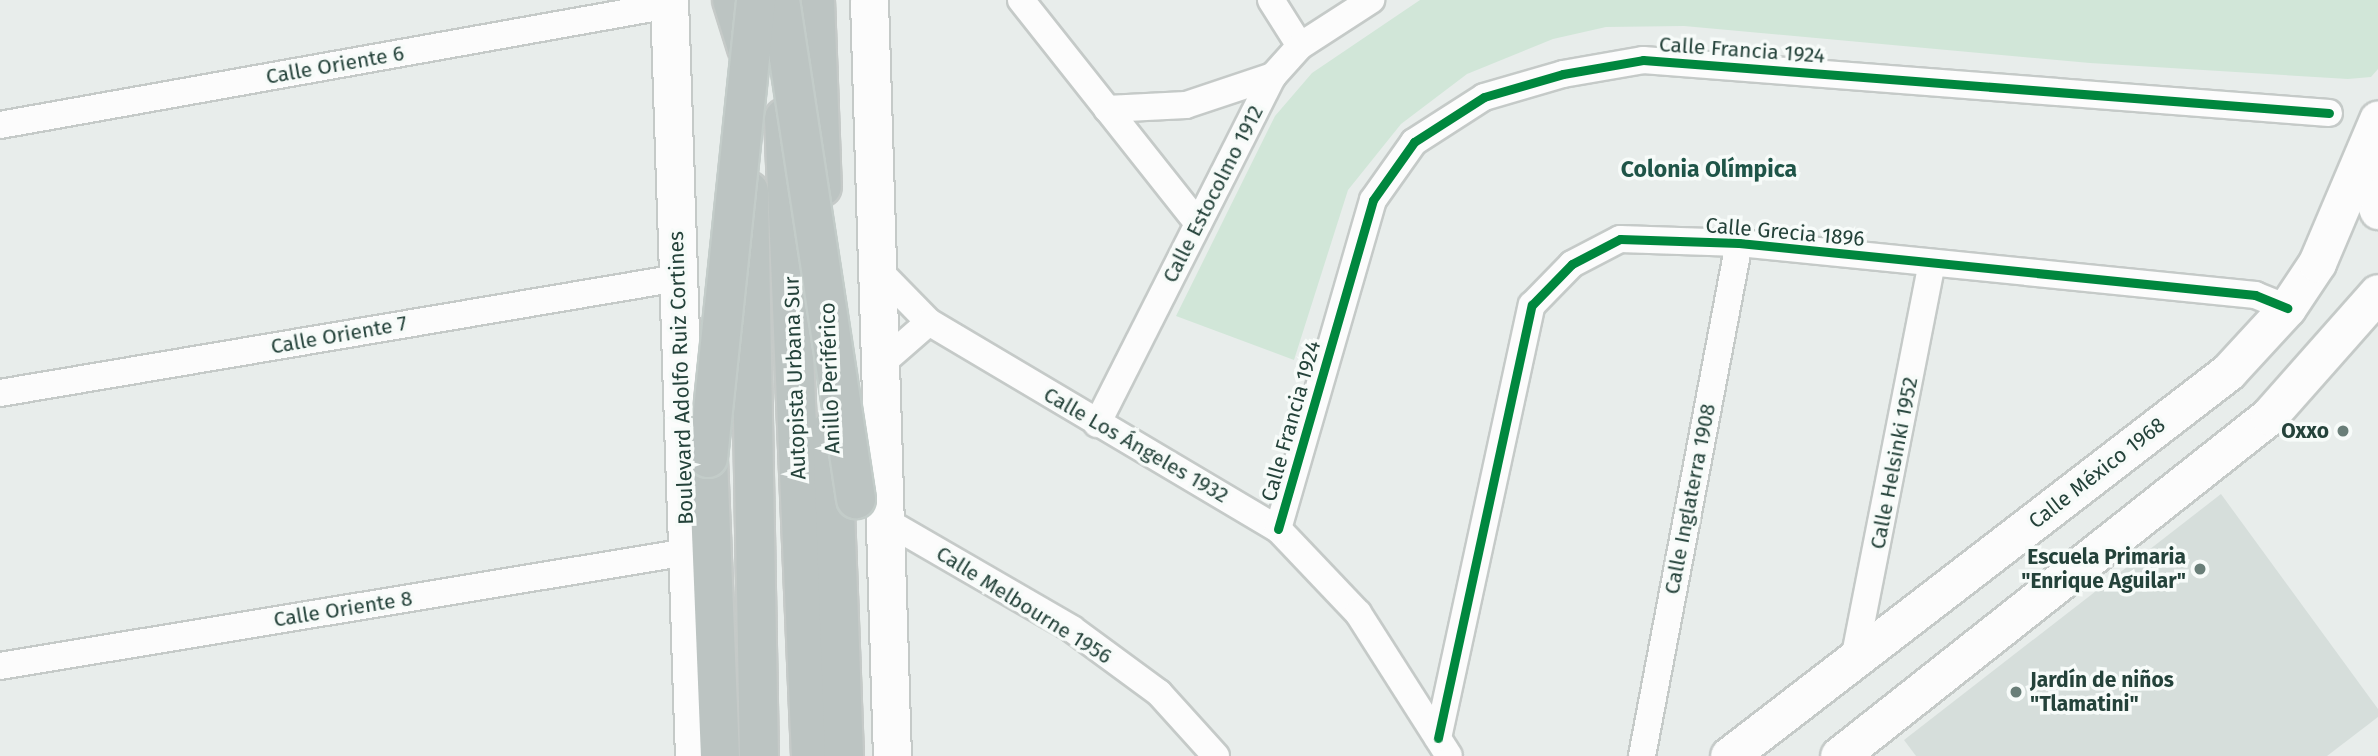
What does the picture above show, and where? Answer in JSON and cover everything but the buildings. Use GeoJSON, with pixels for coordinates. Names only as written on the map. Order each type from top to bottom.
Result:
{"type":"FeatureCollection","features":[{"type":"Feature","properties":{"kind":"highway"},"geometry":{"type":"LineString","coordinates":[[732,0],[747,48]]}},
{"type":"Feature","properties":{"kind":"highway"},"geometry":{"type":"LineString","coordinates":[[745,0],[759,756]]}},
{"type":"Feature","properties":{"kind":"highway"},"geometry":{"type":"LineString","coordinates":[[720,756],[708,458],[758,0]]}},
{"type":"Feature","properties":{"kind":"highway","name":"Autopista Urbana Sur"},"geometry":{"type":"LineString","coordinates":[[758,0],[785,756]]}},
{"type":"Feature","properties":{"kind":"highway"},"geometry":{"type":"LineString","coordinates":[[780,0],[856,499],[867,756]]}},
{"type":"Feature","properties":{"kind":"highway","name":"Autopista Urbana Sur"},"geometry":{"type":"LineString","coordinates":[[780,0],[811,756]]}},
{"type":"Feature","properties":{"kind":"highway","name":"Anillo Periférico"},"geometry":{"type":"LineString","coordinates":[[815,0],[844,756]]}},
{"type":"Feature","properties":{"kind":"highway"},"geometry":{"type":"LineString","coordinates":[[839,616],[867,756]]}},
{"type":"Feature","properties":{"kind":"street"},"geometry":{"type":"LineString","coordinates":[[869,0],[892,756]]}},
{"type":"Feature","properties":{"kind":"street"},"geometry":{"type":"LineString","coordinates":[[1021,0],[1198,223]]}},
{"type":"Feature","properties":{"kind":"street"},"geometry":{"type":"LineString","coordinates":[[1271,0],[1300,46]]}},
{"type":"Feature","properties":{"kind":"street","name":"Calle Estocolmo 1912"},"geometry":{"type":"LineString","coordinates":[[1097,424],[1273,76],[1300,46],[1371,0]]}},
{"type":"Feature","properties":{"kind":"street","name":"Calle Oriente 6"},"geometry":{"type":"LineString","coordinates":[[0,125],[669,3]]}},
{"type":"Feature","properties":{"kind":"street","name":"Boulevard Adolfo Ruiz Cortines"},"geometry":{"type":"LineString","coordinates":[[669,3],[694,756]]}},
{"type":"Feature","properties":{"kind":"street","name":"Calle Francia 1924"},"geometry":{"type":"LineString","coordinates":[[1278,529],[1373,200],[1414,142],[1484,97],[1563,74],[1643,60],[2329,113]]}},
{"type":"Feature","properties":{"kind":"street"},"geometry":{"type":"LineString","coordinates":[[1107,109],[1186,105],[1273,76]]}},
{"type":"Feature","properties":{"kind":"street","name":"Calle México 1968"},"geometry":{"type":"LineString","coordinates":[[1729,756],[2228,372],[2287,308],[2317,263],[2362,166],[2378,120]]}},
{"type":"Feature","properties":{"kind":"street"},"geometry":{"type":"LineString","coordinates":[[2362,166],[2378,210]]}},
{"type":"Feature","properties":{"kind":"street","name":"Calle Grecia 1896"},"geometry":{"type":"LineString","coordinates":[[1444,747],[1532,304],[1572,264],[1620,239],[1739,243],[2255,295],[2287,308]]}},
{"type":"Feature","properties":{"kind":"street","name":"Calle Inglaterra 1908"},"geometry":{"type":"LineString","coordinates":[[1642,756],[1739,243]]}},
{"type":"Feature","properties":{"kind":"street","name":"Calle Helsinki 1952"},"geometry":{"type":"LineString","coordinates":[[1854,660],[1932,264]]}},
{"type":"Feature","properties":{"kind":"street","name":"Calle Los Ángeles 1932"},"geometry":{"type":"LineString","coordinates":[[878,270],[929,322],[1278,529],[1358,613],[1444,747]]}},
{"type":"Feature","properties":{"kind":"street","name":"Calle Oriente 7"},"geometry":{"type":"LineString","coordinates":[[0,393],[678,278]]}},
{"type":"Feature","properties":{"kind":"street"},"geometry":{"type":"LineString","coordinates":[[2378,291],[2378,335]]}},
{"type":"Feature","properties":{"kind":"street"},"geometry":{"type":"LineString","coordinates":[[1839,756],[2269,416],[2378,291]]}},
{"type":"Feature","properties":{"kind":"street"},"geometry":{"type":"LineString","coordinates":[[882,363],[929,322]]}},
{"type":"Feature","properties":{"kind":"street","name":"Calle Melbourne 1956"},"geometry":{"type":"LineString","coordinates":[[886,521],[1072,629],[1159,693],[1216,756]]}},
{"type":"Feature","properties":{"kind":"street","name":"Calle Oriente 8"},"geometry":{"type":"LineString","coordinates":[[0,666],[687,552]]}},
{"type":"Feature","properties":{"kind":"shaded area","name":"Escuela Primaria \"Enrique Aguilar\""},"geometry":{"type":"Polygon","coordinates":[[[2221,494],[2378,709],[2378,717],[2327,756],[1916,756],[1904,740],[2221,494]]]}},
{"type":"Feature","properties":{"kind":"green space"},"geometry":{"type":"Polygon","coordinates":[[[1420,0],[2378,0],[2378,69],[2371,77],[2348,79],[2090,63],[1684,26],[1606,27],[1553,39],[1467,74],[1401,124],[1348,190],[1294,360],[1176,316],[1275,116],[1312,73],[1420,0]]]}},
{"type":"Feature","properties":{"kind":"cycle path"},"geometry":{"type":"LineString","coordinates":[[1278,529],[1373,200],[1414,142],[1484,97],[1563,74],[1643,60],[2329,113]]}},
{"type":"Feature","properties":{"kind":"cycle path"},"geometry":{"type":"LineString","coordinates":[[1438,738],[1532,305],[1572,264],[1620,239],[1739,243],[2255,295],[2287,308]]}},
{"type":"Feature","properties":{"kind":"place","name":"Oxxo"},"geometry":{"type":"Point","coordinates":[2343,431]}},
{"type":"Feature","properties":{"kind":"place","name":"Escuela Primaria \"Enrique Aguilar\""},"geometry":{"type":"Point","coordinates":[2200,569]}},
{"type":"Feature","properties":{"kind":"place","name":"Jardín de niños \"Tlamatini\""},"geometry":{"type":"Point","coordinates":[2016,692]}},
{"type":"Feature","properties":{"kind":"district","name":"Colonia Olímpica"},"geometry":{"type":"Point","coordinates":[1709,169]}}]}
